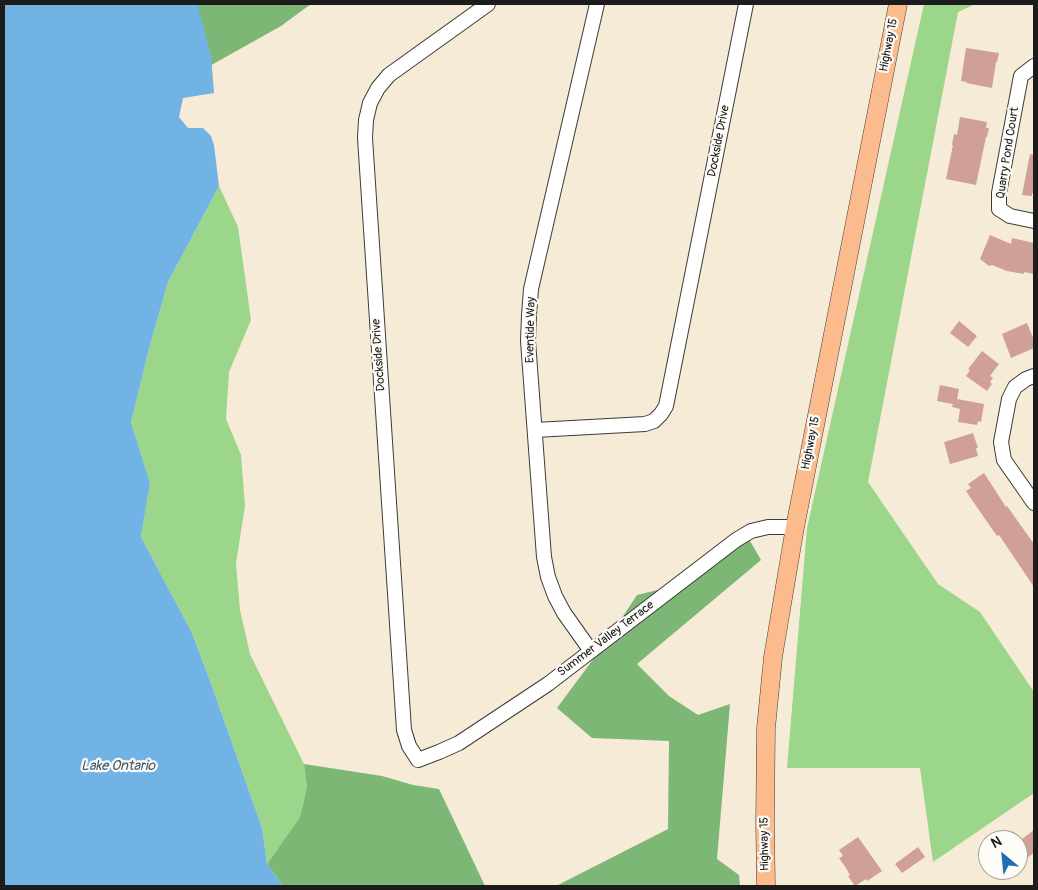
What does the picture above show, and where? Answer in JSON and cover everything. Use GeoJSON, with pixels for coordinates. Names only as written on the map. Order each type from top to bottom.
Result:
{"type":"FeatureCollection","features":[{"type":"Feature","properties":{"kind":"main road","name":"Highway 15"},"geometry":{"type":"LineString","coordinates":[[766,886],[764,824],[766,728],[773,657],[795,527],[898,4]]}},
{"type":"Feature","properties":{"kind":"street","name":"Dockside Drive"},"geometry":{"type":"LineString","coordinates":[[418,760],[409,746],[404,730],[366,148],[366,120],[370,104],[378,88],[389,75],[488,4]]}},
{"type":"Feature","properties":{"kind":"street","name":"Eventide Way"},"geometry":{"type":"LineString","coordinates":[[591,651],[564,614],[555,596],[548,577],[544,557],[528,341],[528,315],[532,289],[597,4]]}},
{"type":"Feature","properties":{"kind":"street","name":"Dockside Drive"},"geometry":{"type":"LineString","coordinates":[[535,430],[645,424],[654,420],[666,406],[746,4]]}},
{"type":"Feature","properties":{"kind":"street","name":"Quarry Pond Court"},"geometry":{"type":"LineString","coordinates":[[1034,66],[1021,76],[999,194],[1000,209],[1010,216],[1034,221]]}},
{"type":"Feature","properties":{"kind":"street"},"geometry":{"type":"LineString","coordinates":[[1034,376],[1015,387],[1009,399],[1000,442],[1004,460],[1034,503]]}},
{"type":"Feature","properties":{"kind":"street","name":"Summer Valley Terrace"},"geometry":{"type":"LineString","coordinates":[[418,760],[459,743],[548,684],[736,540],[751,532],[768,527],[795,527]]}},
{"type":"Feature","properties":{"kind":"green space"},"geometry":{"type":"Polygon","coordinates":[[[191,4],[311,4],[281,26],[206,68],[191,4]]]}},
{"type":"Feature","properties":{"kind":"green space"},"geometry":{"type":"Polygon","coordinates":[[[924,4],[975,4],[958,12],[868,482],[938,584],[980,612],[1034,692],[1034,793],[933,862],[920,768],[787,768],[807,528],[924,4]]]}},
{"type":"Feature","properties":{"kind":"green space"},"geometry":{"type":"Polygon","coordinates":[[[219,186],[238,227],[251,320],[229,372],[226,419],[241,455],[245,506],[236,563],[240,610],[250,654],[304,764],[307,787],[300,817],[267,864],[262,828],[192,633],[141,537],[150,483],[131,422],[168,282],[219,186]]]}},
{"type":"Feature","properties":{"kind":"green space"},"geometry":{"type":"Polygon","coordinates":[[[749,539],[761,560],[637,664],[669,696],[698,715],[730,704],[717,859],[739,875],[740,886],[556,886],[668,829],[669,741],[592,738],[557,708],[606,642],[637,595],[694,581],[749,539]]]}},
{"type":"Feature","properties":{"kind":"green space"},"geometry":{"type":"Polygon","coordinates":[[[304,764],[382,776],[413,785],[439,789],[485,886],[283,886],[267,864],[300,817],[307,787],[304,764]]]}},
{"type":"Feature","properties":{"kind":"water","name":"Lake Ontario"},"geometry":{"type":"Polygon","coordinates":[[[4,4],[197,4],[211,55],[214,93],[183,98],[179,117],[188,128],[203,128],[211,136],[214,145],[219,186],[168,282],[131,422],[150,483],[141,537],[192,633],[262,828],[267,864],[283,886],[4,886],[4,4]]]}},
{"type":"Feature","properties":{"kind":"building"},"geometry":{"type":"Polygon","coordinates":[[[966,48],[999,53],[992,88],[961,81],[966,48]]]}},
{"type":"Feature","properties":{"kind":"building"},"geometry":{"type":"Polygon","coordinates":[[[960,117],[987,122],[986,128],[989,128],[976,185],[946,179],[954,134],[957,135],[960,117]]]}},
{"type":"Feature","properties":{"kind":"building"},"geometry":{"type":"Polygon","coordinates":[[[1030,154],[1034,155],[1034,193],[1032,193],[1032,196],[1022,195],[1030,154]]]}},
{"type":"Feature","properties":{"kind":"building"},"geometry":{"type":"Polygon","coordinates":[[[990,235],[1011,244],[1012,238],[1034,243],[1034,274],[1007,271],[992,265],[989,266],[980,259],[990,235]]]}},
{"type":"Feature","properties":{"kind":"building"},"geometry":{"type":"Polygon","coordinates":[[[959,321],[977,336],[968,347],[950,333],[959,321]]]}},
{"type":"Feature","properties":{"kind":"building"},"geometry":{"type":"Polygon","coordinates":[[[1027,323],[1034,340],[1034,348],[1011,358],[1002,334],[1027,323]]]}},
{"type":"Feature","properties":{"kind":"building"},"geometry":{"type":"Polygon","coordinates":[[[982,351],[999,364],[990,376],[993,378],[990,382],[992,384],[987,391],[966,376],[970,370],[968,369],[982,351]]]}},
{"type":"Feature","properties":{"kind":"building"},"geometry":{"type":"Polygon","coordinates":[[[940,385],[959,389],[957,399],[984,404],[981,422],[978,421],[977,425],[958,422],[960,409],[952,407],[953,404],[937,401],[940,385]]]}},
{"type":"Feature","properties":{"kind":"building"},"geometry":{"type":"Polygon","coordinates":[[[973,433],[978,448],[976,448],[978,456],[950,464],[944,442],[973,433]]]}},
{"type":"Feature","properties":{"kind":"building"},"geometry":{"type":"Polygon","coordinates":[[[984,473],[1006,507],[1034,544],[1034,587],[966,491],[971,488],[968,484],[984,473]]]}},
{"type":"Feature","properties":{"kind":"building"},"geometry":{"type":"Polygon","coordinates":[[[1034,830],[1034,853],[1028,857],[1028,834],[1034,830]]]}},
{"type":"Feature","properties":{"kind":"building"},"geometry":{"type":"Polygon","coordinates":[[[858,837],[882,871],[855,886],[839,858],[843,856],[839,850],[858,837]]]}},
{"type":"Feature","properties":{"kind":"building"},"geometry":{"type":"Polygon","coordinates":[[[918,847],[925,857],[902,873],[895,864],[918,847]]]}}]}
